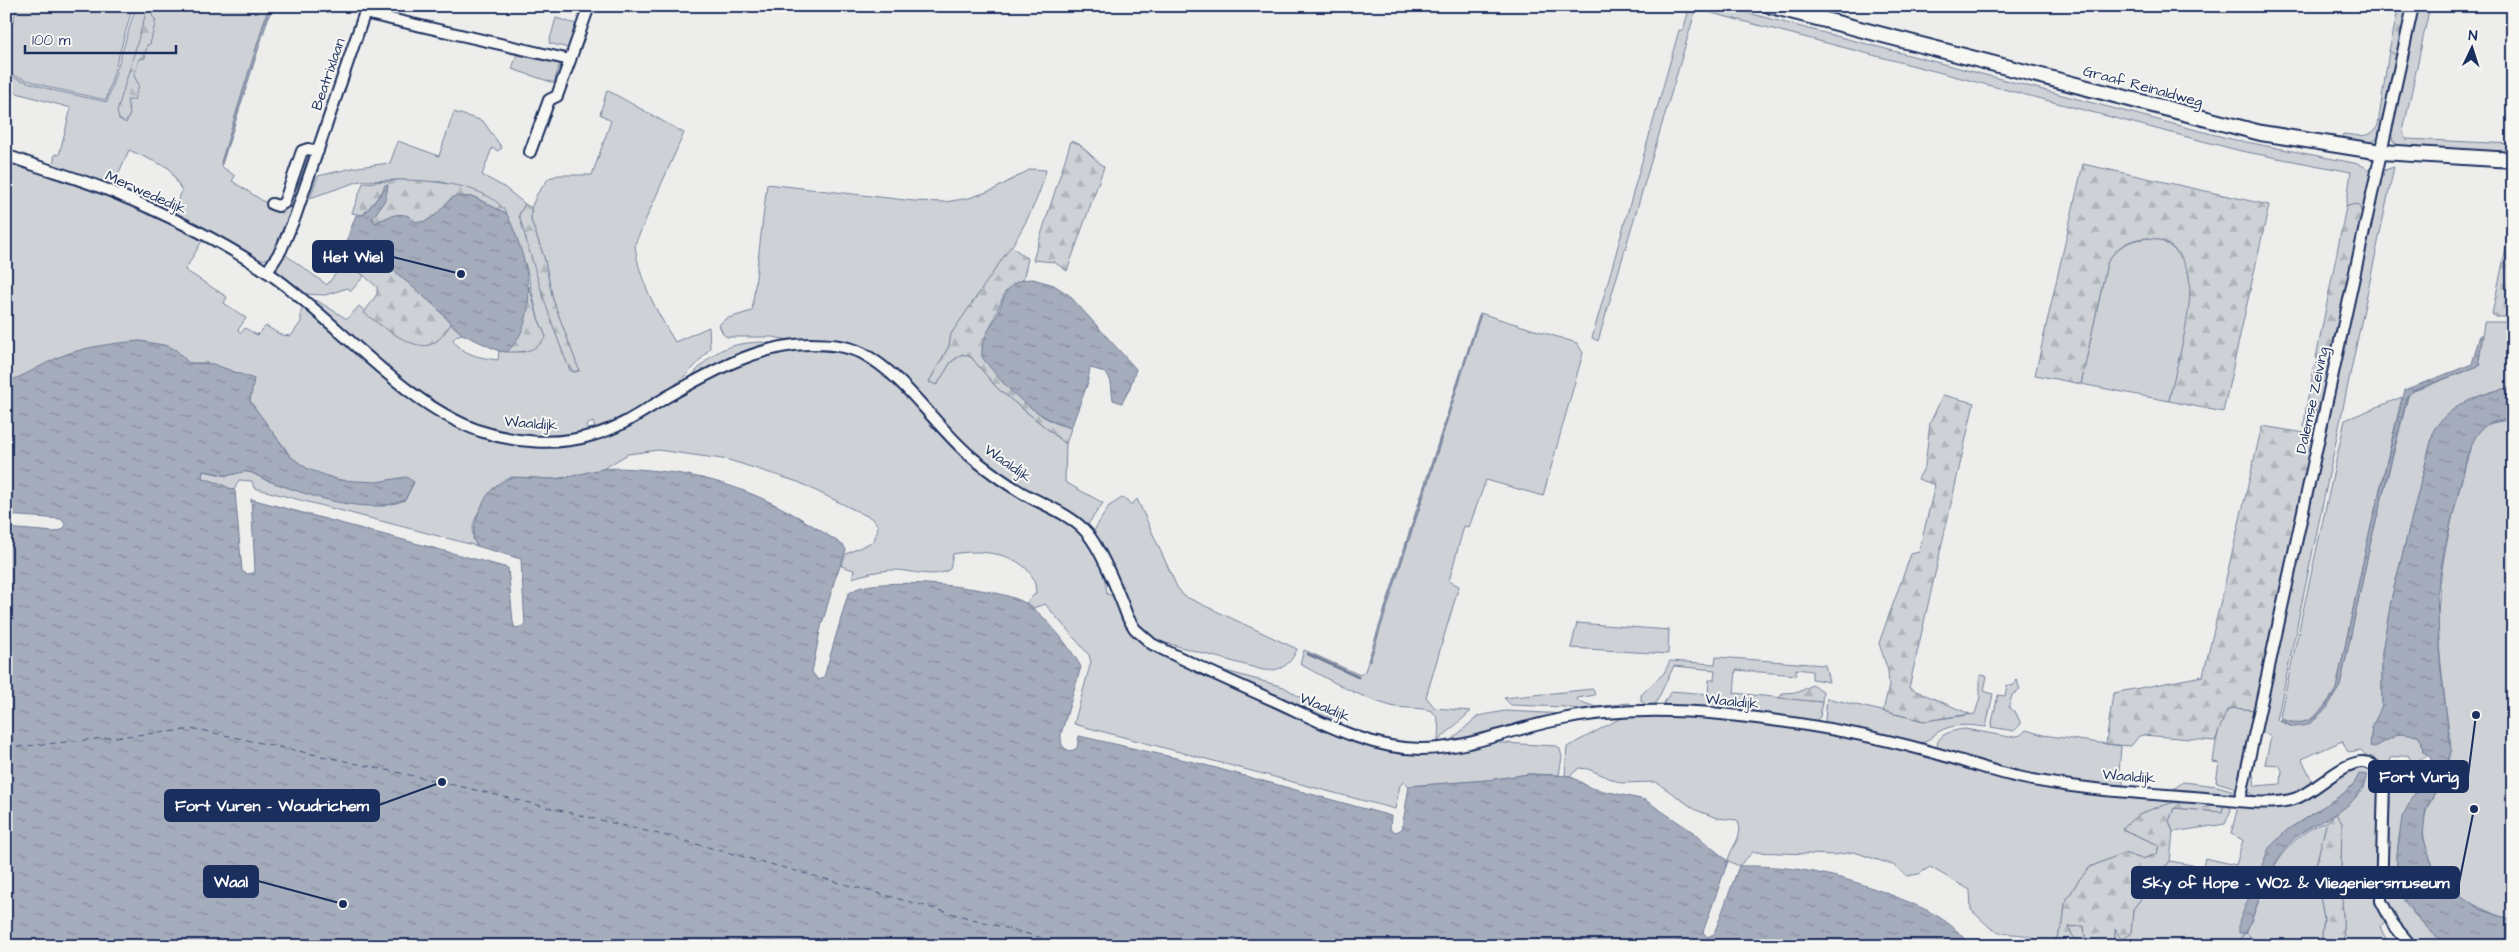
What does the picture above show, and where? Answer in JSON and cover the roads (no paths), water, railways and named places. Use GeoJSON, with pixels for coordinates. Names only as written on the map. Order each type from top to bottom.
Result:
{"type":"FeatureCollection","features":[{"type":"Feature","properties":{"kind":"main road","name":"Graaf Reinaldweg"},"geometry":{"type":"LineString","coordinates":[[1771,6],[2221,124],[2314,142],[2381,152],[2415,156],[2513,160]]}},
{"type":"Feature","properties":{"kind":"street"},"geometry":{"type":"LineString","coordinates":[[530,152],[549,100],[557,96],[562,85],[589,6]]}},
{"type":"Feature","properties":{"kind":"street","name":"Dalemse Zeiving"},"geometry":{"type":"LineString","coordinates":[[2240,800],[2413,6]]}},
{"type":"Feature","properties":{"kind":"street"},"geometry":{"type":"LineString","coordinates":[[366,10],[570,60]]}},
{"type":"Feature","properties":{"kind":"street","name":"Beatrixlaan"},"geometry":{"type":"LineString","coordinates":[[267,272],[292,224],[366,10]]}},
{"type":"Feature","properties":{"kind":"street"},"geometry":{"type":"LineString","coordinates":[[272,204],[278,206],[284,203],[302,151],[308,149],[318,152]]}},
{"type":"Feature","properties":{"kind":"street","name":"Merwededijk"},"geometry":{"type":"LineString","coordinates":[[6,155],[112,192],[162,214],[267,272]]}},
{"type":"Feature","properties":{"kind":"street","name":"Waaldijk"},"geometry":{"type":"LineString","coordinates":[[267,272],[435,408],[483,432],[521,440],[573,440],[607,430],[716,370],[754,354],[797,345],[826,344],[851,348],[885,369],[956,443],[976,461],[996,476],[1068,519],[1086,532],[1111,578],[1128,618],[1135,629],[1152,644],[1316,720],[1377,744],[1401,748],[1440,748],[1581,716],[1677,711],[1763,719],[1851,733],[1928,750],[2002,773],[2036,780],[2240,800],[2270,801],[2295,798],[2308,793],[2352,763],[2361,761],[2374,765],[2381,774],[2385,786],[2381,901],[2392,924],[2411,946]]}},
{"type":"Feature","properties":{"kind":"water"},"geometry":{"type":"Polygon","coordinates":[[[269,6],[272,6],[222,164],[221,162],[269,6]]]}},
{"type":"Feature","properties":{"kind":"water"},"geometry":{"type":"Polygon","coordinates":[[[385,185],[388,185],[385,200],[372,219],[375,223],[399,214],[408,216],[417,222],[427,221],[436,215],[455,196],[474,197],[507,214],[525,266],[528,304],[525,321],[518,338],[507,352],[499,351],[462,334],[436,307],[364,245],[357,246],[347,239],[356,215],[363,215],[381,194],[385,185]]]}},
{"type":"Feature","properties":{"kind":"water"},"geometry":{"type":"Polygon","coordinates":[[[1033,279],[1054,285],[1069,295],[1136,369],[1129,390],[1122,403],[1113,400],[1111,382],[1107,375],[1090,368],[1087,385],[1071,428],[1057,423],[1032,409],[1010,390],[982,357],[982,346],[1006,292],[1016,283],[1033,279]]]}},
{"type":"Feature","properties":{"kind":"water"},"geometry":{"type":"Polygon","coordinates":[[[1479,315],[1481,315],[1370,661],[1368,661],[1479,315]]]}},
{"type":"Feature","properties":{"kind":"water"},"geometry":{"type":"Polygon","coordinates":[[[2480,335],[2483,335],[2479,361],[2481,365],[2414,390],[2407,397],[2370,545],[2340,686],[2327,708],[2308,725],[2293,727],[2280,721],[2281,719],[2291,722],[2308,721],[2321,712],[2336,689],[2368,539],[2405,390],[2472,364],[2480,335]]]}},
{"type":"Feature","properties":{"kind":"water"},"geometry":{"type":"Polygon","coordinates":[[[140,341],[168,346],[176,350],[189,363],[213,364],[254,379],[250,401],[290,456],[308,469],[339,480],[376,482],[406,477],[414,482],[405,500],[389,505],[372,506],[335,502],[266,480],[249,472],[226,475],[203,471],[202,478],[219,483],[235,491],[242,571],[247,574],[254,573],[255,569],[251,499],[508,568],[513,622],[515,628],[525,626],[521,559],[477,546],[473,539],[479,511],[483,502],[495,487],[511,478],[559,478],[609,468],[659,471],[710,480],[733,487],[778,506],[844,546],[846,550],[835,579],[820,631],[812,672],[818,680],[824,677],[848,594],[855,590],[877,584],[897,583],[946,585],[994,592],[1013,598],[1034,609],[1071,650],[1081,667],[1061,734],[1062,745],[1068,750],[1071,751],[1077,748],[1079,736],[1194,762],[1391,816],[1390,829],[1396,832],[1402,829],[1409,786],[1488,780],[1529,774],[1570,776],[1591,788],[1645,800],[1693,832],[1728,861],[1703,932],[1707,937],[1714,934],[1739,866],[1762,866],[1804,870],[1865,885],[1919,906],[1938,916],[1950,924],[1970,946],[6,946],[6,528],[55,532],[64,529],[65,524],[61,519],[6,515],[6,382],[68,354],[99,346],[140,341]]]}},
{"type":"Feature","properties":{"kind":"water"},"geometry":{"type":"Polygon","coordinates":[[[2513,387],[2513,419],[2495,422],[2484,427],[2479,431],[2468,453],[2444,551],[2437,595],[2440,663],[2451,751],[2443,778],[2426,808],[2423,836],[2431,862],[2449,887],[2480,909],[2513,921],[2513,946],[2449,946],[2431,932],[2414,913],[2397,888],[2397,854],[2402,817],[2415,793],[2435,769],[2429,755],[2423,752],[2422,742],[2418,736],[2399,734],[2375,747],[2370,746],[2372,727],[2382,706],[2382,652],[2392,596],[2434,430],[2458,406],[2491,392],[2513,387]]]}},
{"type":"Feature","properties":{"kind":"water"},"geometry":{"type":"Polygon","coordinates":[[[2359,774],[2367,775],[2361,789],[2353,800],[2334,815],[2302,833],[2284,851],[2270,873],[2246,933],[2239,933],[2239,922],[2269,848],[2287,830],[2346,792],[2354,784],[2359,774]]]}},
{"type":"Feature","properties":{"kind":"waterway"},"geometry":{"type":"LineString","coordinates":[[1308,654],[1358,677]]}},
{"type":"Feature","properties":{"kind":"place","name":"Het Wiel"},"geometry":{"type":"Point","coordinates":[461,274]}},
{"type":"Feature","properties":{"kind":"place","name":"Fort Vurig"},"geometry":{"type":"Point","coordinates":[2476,715]}},
{"type":"Feature","properties":{"kind":"place","name":"Fort Vuren - Woudrichem"},"geometry":{"type":"Point","coordinates":[442,782]}},
{"type":"Feature","properties":{"kind":"place","name":"Sky of Hope - WO2 & Vliegeniersmuseum"},"geometry":{"type":"Point","coordinates":[2474,809]}},
{"type":"Feature","properties":{"kind":"place","name":"Waal"},"geometry":{"type":"Point","coordinates":[343,904]}}]}
